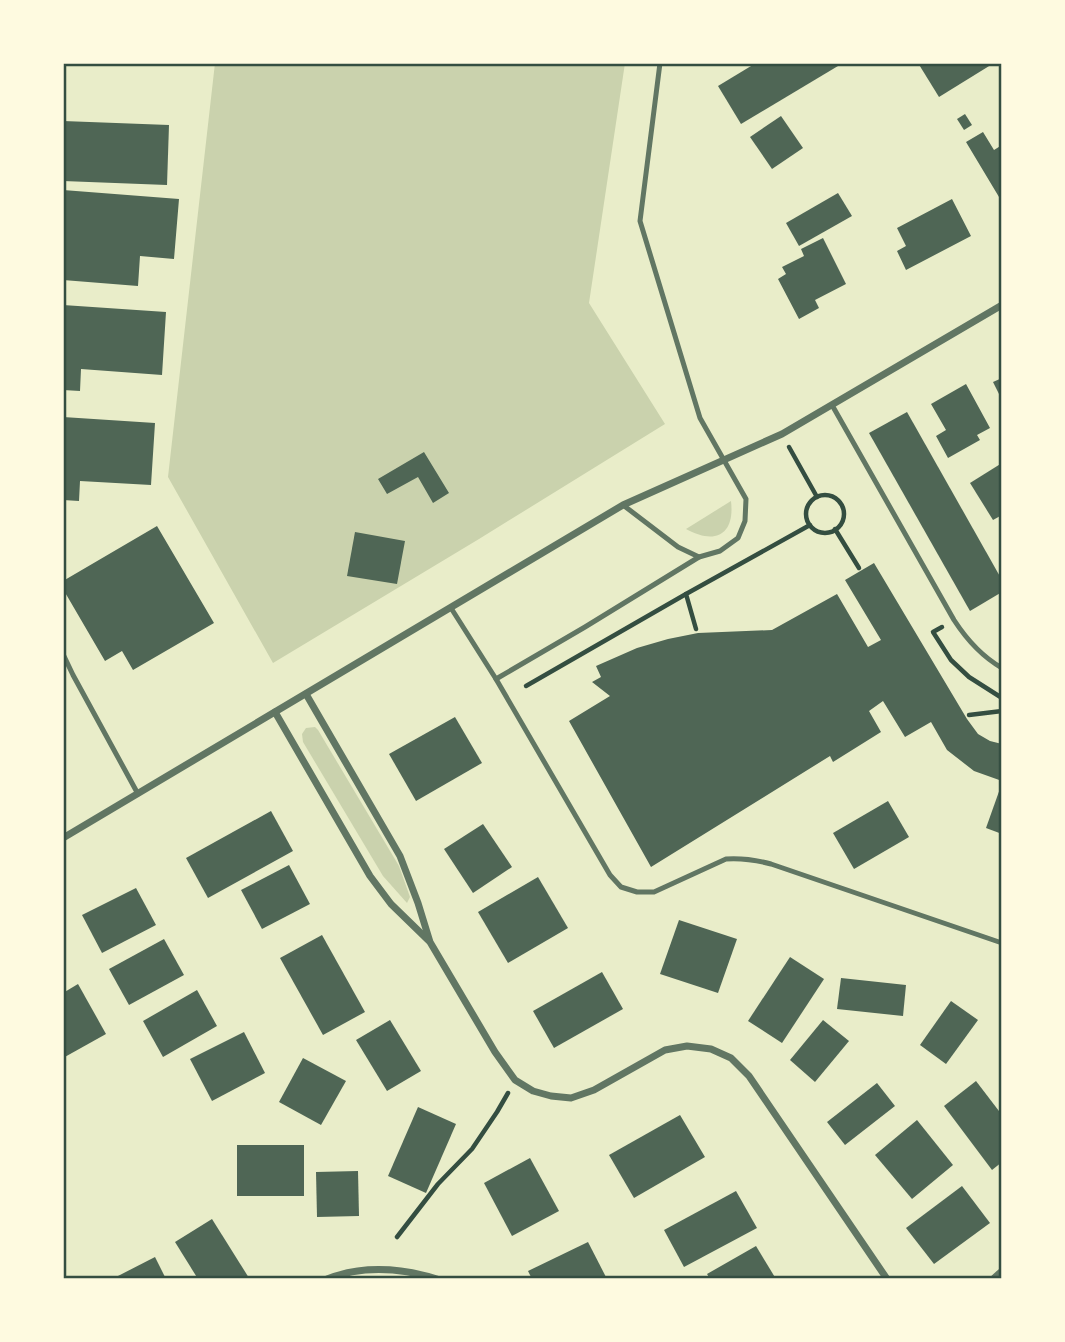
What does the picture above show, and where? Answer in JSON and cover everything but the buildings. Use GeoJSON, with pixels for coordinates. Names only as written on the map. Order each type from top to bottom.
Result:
{"type":"FeatureCollection","features":[{"type":"Feature","properties":{"kind":"street"},"geometry":{"type":"LineString","coordinates":[[63,838],[623,505],[782,434],[1002,305]]}},
{"type":"Feature","properties":{"kind":"street"},"geometry":{"type":"LineString","coordinates":[[306,694],[400,856],[430,942],[495,1052],[515,1080],[533,1091],[571,1098],[594,1090],[665,1051],[688,1046],[711,1049],[731,1058],[749,1076],[887,1279]]}},
{"type":"Feature","properties":{"kind":"street"},"geometry":{"type":"LineString","coordinates":[[275,712],[370,876],[391,904],[430,942]]}},
{"type":"Feature","properties":{"kind":"street"},"geometry":{"type":"LineString","coordinates":[[327,1279],[363,1270],[387,1269],[414,1272],[437,1279]]}},
{"type":"Feature","properties":{"kind":"street"},"geometry":{"type":"LineString","coordinates":[[992,1279],[1002,1271]]}},
{"type":"Feature","properties":{"kind":"lane"},"geometry":{"type":"LineString","coordinates":[[496,678],[699,557],[720,551],[738,538],[745,522],[746,499],[700,418],[640,221],[660,63]]}},
{"type":"Feature","properties":{"kind":"lane"},"geometry":{"type":"LineString","coordinates":[[832,405],[963,634],[979,653],[1002,668]]}},
{"type":"Feature","properties":{"kind":"lane"},"geometry":{"type":"LineString","coordinates":[[623,505],[678,547],[699,557]]}},
{"type":"Feature","properties":{"kind":"lane"},"geometry":{"type":"LineString","coordinates":[[451,608],[496,678],[610,875],[621,887],[637,892],[654,892],[726,859],[746,859],[771,864],[1002,943]]}},
{"type":"Feature","properties":{"kind":"lane"},"geometry":{"type":"LineString","coordinates":[[63,653],[138,794]]}},
{"type":"Feature","properties":{"kind":"path"},"geometry":{"type":"LineString","coordinates":[[782,434],[817,497]]}},
{"type":"Feature","properties":{"kind":"path"},"geometry":{"type":"LineString","coordinates":[[817,497],[833,497],[842,506],[844,518],[831,532],[820,532],[807,521],[807,509],[817,497]]}},
{"type":"Feature","properties":{"kind":"path"},"geometry":{"type":"LineString","coordinates":[[526,686],[810,525]]}},
{"type":"Feature","properties":{"kind":"path"},"geometry":{"type":"LineString","coordinates":[[835,529],[859,568]]}},
{"type":"Feature","properties":{"kind":"path"},"geometry":{"type":"LineString","coordinates":[[686,594],[696,629]]}},
{"type":"Feature","properties":{"kind":"path"},"geometry":{"type":"LineString","coordinates":[[954,620],[933,632],[951,660],[969,677],[1002,698]]}},
{"type":"Feature","properties":{"kind":"path"},"geometry":{"type":"LineString","coordinates":[[969,715],[1002,711]]}},
{"type":"Feature","properties":{"kind":"path"},"geometry":{"type":"LineString","coordinates":[[397,1237],[438,1184],[472,1149],[515,1080]]}},
{"type":"Feature","properties":{"kind":"green space"},"geometry":{"type":"Polygon","coordinates":[[[215,63],[625,63],[589,303],[665,424],[273,663],[168,477],[215,63]]]}},
{"type":"Feature","properties":{"kind":"green space"},"geometry":{"type":"Polygon","coordinates":[[[731,501],[730,522],[721,534],[706,536],[686,529],[731,501]]]}},
{"type":"Feature","properties":{"kind":"green space"},"geometry":{"type":"Polygon","coordinates":[[[315,727],[399,866],[410,897],[407,903],[383,876],[303,742],[302,734],[306,728],[315,727]]]}}]}
